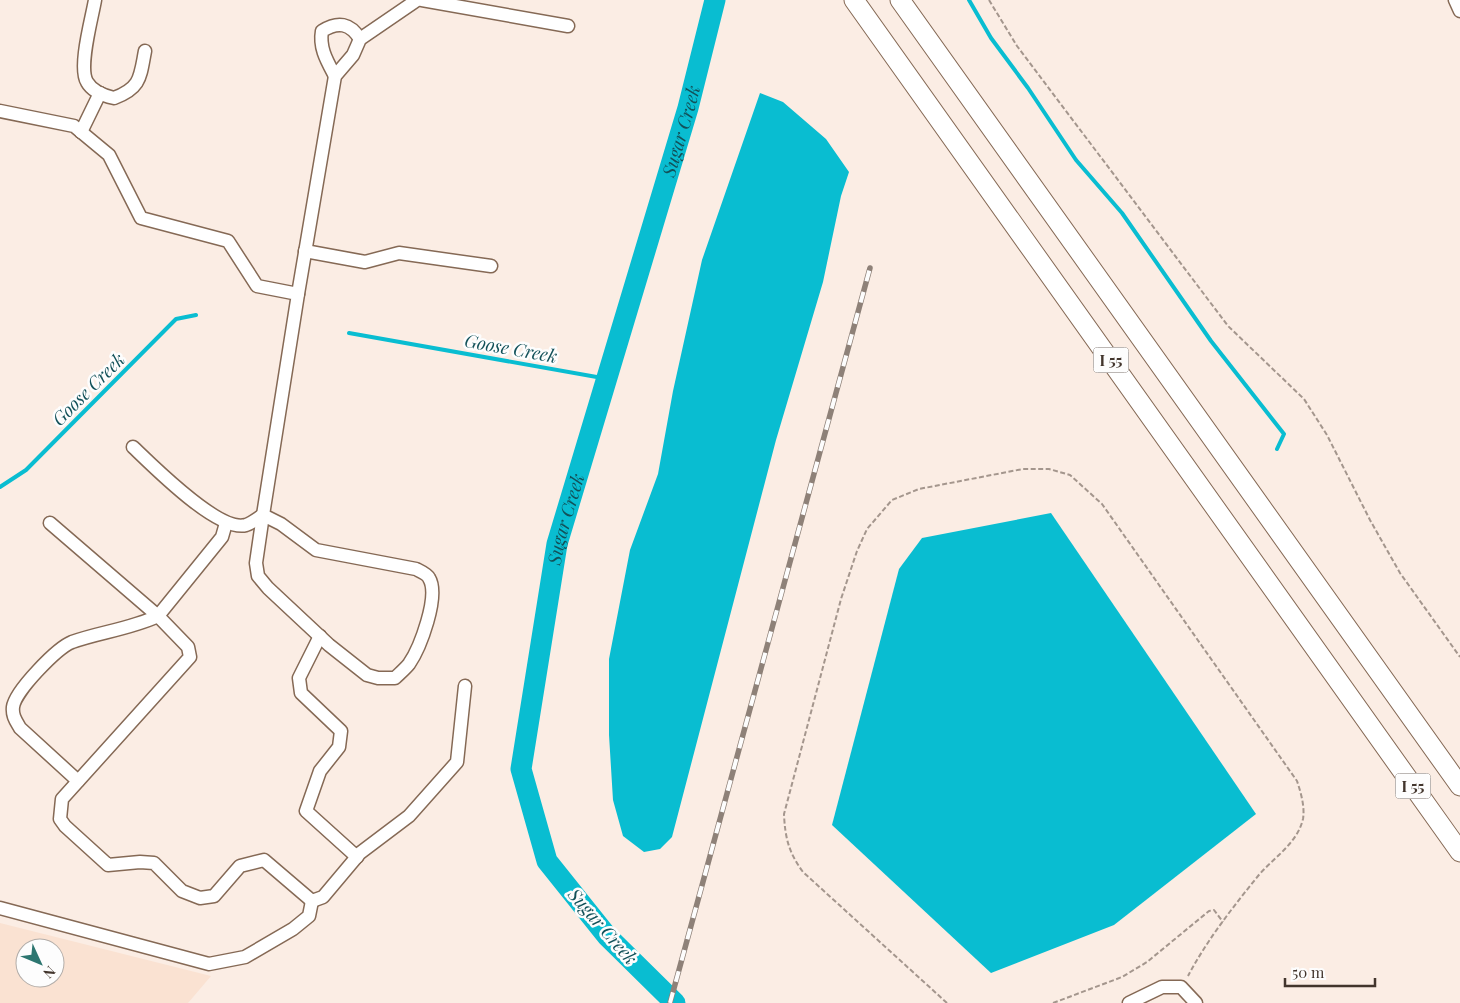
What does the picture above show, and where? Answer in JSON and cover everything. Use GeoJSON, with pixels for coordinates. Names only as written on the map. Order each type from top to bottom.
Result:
{"type":"FeatureCollection","features":[{"type":"Feature","properties":{"kind":"highway","name":"I 55"},"geometry":{"type":"LineString","coordinates":[[854,0],[1460,852]]}},
{"type":"Feature","properties":{"kind":"highway","name":"I 55"},"geometry":{"type":"LineString","coordinates":[[900,0],[1460,786]]}},
{"type":"Feature","properties":{"kind":"lane"},"geometry":{"type":"LineString","coordinates":[[95,0],[83,69],[87,82],[100,93],[114,98],[133,89],[140,78],[144,50]]}},
{"type":"Feature","properties":{"kind":"lane"},"geometry":{"type":"LineString","coordinates":[[263,514],[281,524],[316,550],[416,568],[428,577],[432,606],[424,631],[409,664],[394,678],[378,678],[367,675],[320,636],[268,588],[258,576],[256,563],[263,514],[298,294],[335,76],[353,54],[360,39],[417,0]]}},
{"type":"Feature","properties":{"kind":"lane"},"geometry":{"type":"LineString","coordinates":[[422,0],[568,26]]}},
{"type":"Feature","properties":{"kind":"lane"},"geometry":{"type":"LineString","coordinates":[[1455,0],[1460,11]]}},
{"type":"Feature","properties":{"kind":"lane"},"geometry":{"type":"LineString","coordinates":[[335,76],[324,54],[321,38],[322,31],[332,25],[341,24],[354,30],[360,39]]}},
{"type":"Feature","properties":{"kind":"lane"},"geometry":{"type":"LineString","coordinates":[[82,132],[100,93]]}},
{"type":"Feature","properties":{"kind":"lane"},"geometry":{"type":"LineString","coordinates":[[0,111],[74,126],[109,155],[141,218],[228,241],[257,286],[298,294]]}},
{"type":"Feature","properties":{"kind":"lane"},"geometry":{"type":"LineString","coordinates":[[305,251],[365,262],[399,253],[491,266]]}},
{"type":"Feature","properties":{"kind":"lane"},"geometry":{"type":"LineString","coordinates":[[133,447],[195,502],[226,523],[246,525],[263,514]]}},
{"type":"Feature","properties":{"kind":"lane"},"geometry":{"type":"LineString","coordinates":[[50,523],[158,616],[188,647],[190,657],[62,799],[60,819],[64,826],[108,865],[140,862],[154,864],[182,891],[200,898],[214,896],[240,866],[264,860],[312,901]]}},
{"type":"Feature","properties":{"kind":"lane"},"geometry":{"type":"LineString","coordinates":[[78,781],[20,728],[13,718],[12,706],[17,696],[48,660],[59,650],[71,643],[140,625],[158,616],[222,537],[226,523]]}},
{"type":"Feature","properties":{"kind":"lane"},"geometry":{"type":"LineString","coordinates":[[320,636],[299,678],[301,693],[341,731],[339,747],[320,771],[306,811],[357,857]]}},
{"type":"Feature","properties":{"kind":"lane"},"geometry":{"type":"LineString","coordinates":[[312,901],[323,897],[357,857],[409,816],[456,762],[465,686]]}},
{"type":"Feature","properties":{"kind":"lane"},"geometry":{"type":"LineString","coordinates":[[0,908],[209,964],[245,957],[293,929],[309,916],[312,901]]}},
{"type":"Feature","properties":{"kind":"lane"},"geometry":{"type":"LineString","coordinates":[[1129,1003],[1162,987],[1182,987],[1196,1003]]}},
{"type":"Feature","properties":{"kind":"path"},"geometry":{"type":"LineString","coordinates":[[989,0],[1017,46],[1228,326],[1304,399],[1327,435],[1370,520],[1400,573],[1460,657]]}},
{"type":"Feature","properties":{"kind":"path"},"geometry":{"type":"LineString","coordinates":[[947,1003],[815,884],[792,856],[785,837],[784,814],[841,599],[857,551],[867,529],[892,500],[919,489],[1023,470],[1049,469],[1070,475],[1102,504],[1297,782],[1302,798],[1303,818],[1294,840],[1260,874],[1223,922],[1201,953],[1182,987]]}},
{"type":"Feature","properties":{"kind":"path"},"geometry":{"type":"LineString","coordinates":[[1053,1003],[1122,977],[1147,962],[1209,911],[1214,910],[1218,913],[1223,922]]}},
{"type":"Feature","properties":{"kind":"shaded area"},"geometry":{"type":"Polygon","coordinates":[[[0,923],[60,938],[15,938],[15,988],[65,988],[65,939],[211,976],[188,1003],[0,1003],[0,923]]]}},
{"type":"Feature","properties":{"kind":"water"},"geometry":{"type":"Polygon","coordinates":[[[760,93],[783,102],[826,139],[849,172],[841,196],[823,282],[776,440],[672,837],[660,849],[644,852],[623,836],[613,800],[609,735],[609,659],[630,550],[658,474],[673,391],[702,260],[760,93]]]}},
{"type":"Feature","properties":{"kind":"water"},"geometry":{"type":"Polygon","coordinates":[[[1051,513],[1256,814],[1114,925],[991,973],[832,825],[899,569],[922,538],[1051,513]]]}},
{"type":"Feature","properties":{"kind":"waterway","name":"Sugar Creek"},"geometry":{"type":"LineString","coordinates":[[675,1003],[607,936],[547,861],[521,769],[557,544],[688,108],[715,0]]}},
{"type":"Feature","properties":{"kind":"waterway"},"geometry":{"type":"LineString","coordinates":[[969,0],[991,38],[1028,88],[1076,160],[1122,213],[1211,341],[1284,434],[1277,449]]}},
{"type":"Feature","properties":{"kind":"waterway","name":"Goose Creek"},"geometry":{"type":"LineString","coordinates":[[0,487],[26,470],[176,319],[196,315]]}},
{"type":"Feature","properties":{"kind":"waterway","name":"Goose Creek"},"geometry":{"type":"LineString","coordinates":[[349,333],[608,379]]}},
{"type":"Feature","properties":{"kind":"railway"},"geometry":{"type":"LineString","coordinates":[[670,1003],[870,268]]}}]}
